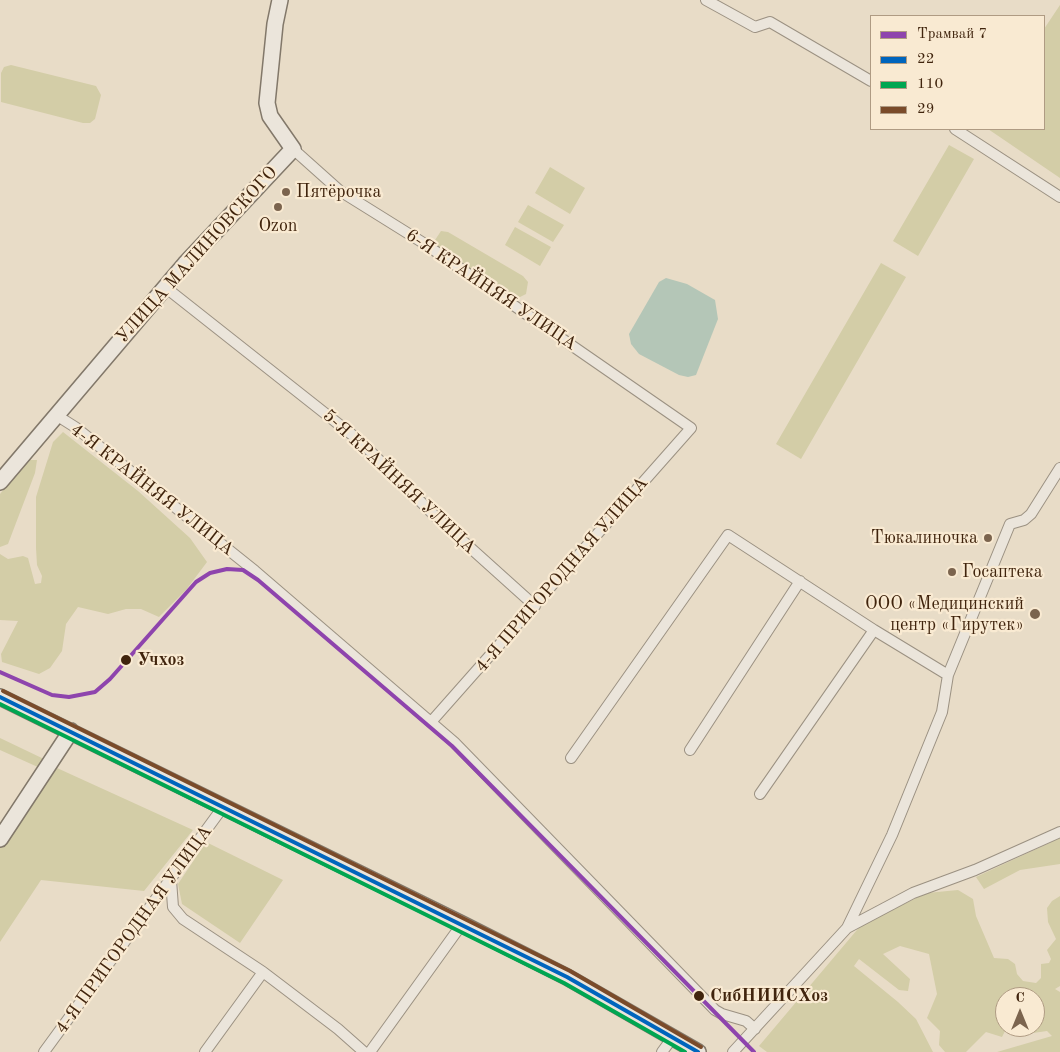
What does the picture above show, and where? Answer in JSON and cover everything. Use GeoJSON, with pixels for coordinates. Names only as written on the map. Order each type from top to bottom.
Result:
{"type":"FeatureCollection","features":[{"type":"Feature","properties":{"kind":"main road"},"geometry":{"type":"LineString","coordinates":[[280,0],[274,32],[267,103],[270,116],[293,149]]}},
{"type":"Feature","properties":{"kind":"main road","name":"УЛИЦА МАЛИНОВСКОГО"},"geometry":{"type":"LineString","coordinates":[[0,482],[165,287],[293,149]]}},
{"type":"Feature","properties":{"kind":"main road"},"geometry":{"type":"LineString","coordinates":[[0,697],[567,977],[698,1052]]}},
{"type":"Feature","properties":{"kind":"main road"},"geometry":{"type":"LineString","coordinates":[[0,839],[71,731]]}},
{"type":"Feature","properties":{"kind":"street"},"geometry":{"type":"LineString","coordinates":[[706,0],[754,27],[770,22],[870,80]]}},
{"type":"Feature","properties":{"kind":"street"},"geometry":{"type":"LineString","coordinates":[[957,130],[1060,197]]}},
{"type":"Feature","properties":{"kind":"street","name":"6-Я КРАЙНЯЯ УЛИЦА"},"geometry":{"type":"LineString","coordinates":[[293,149],[340,191],[425,244],[691,428]]}},
{"type":"Feature","properties":{"kind":"street","name":"5-Я КРАЙНЯЯ УЛИЦА"},"geometry":{"type":"LineString","coordinates":[[165,287],[360,441],[436,516],[535,606]]}},
{"type":"Feature","properties":{"kind":"street","name":"4-Я КРАЙНЯЯ УЛИЦА"},"geometry":{"type":"LineString","coordinates":[[56,415],[75,427],[255,571],[454,742],[714,1010],[746,1021],[755,1029]]}},
{"type":"Feature","properties":{"kind":"street","name":"4-Я ПРИГОРОДНАЯ УЛИЦА"},"geometry":{"type":"LineString","coordinates":[[431,722],[691,428]]}},
{"type":"Feature","properties":{"kind":"street"},"geometry":{"type":"LineString","coordinates":[[733,1052],[847,928],[892,835],[942,712],[948,675],[1010,524],[1024,520],[1031,514],[1060,468]]}},
{"type":"Feature","properties":{"kind":"street"},"geometry":{"type":"LineString","coordinates":[[571,758],[728,535],[874,630],[948,675]]}},
{"type":"Feature","properties":{"kind":"street"},"geometry":{"type":"LineString","coordinates":[[690,750],[800,581]]}},
{"type":"Feature","properties":{"kind":"street"},"geometry":{"type":"LineString","coordinates":[[760,794],[874,630]]}},
{"type":"Feature","properties":{"kind":"street","name":"4-Я ПРИГОРОДНАЯ УЛИЦА"},"geometry":{"type":"LineString","coordinates":[[44,1052],[223,807]]}},
{"type":"Feature","properties":{"kind":"street"},"geometry":{"type":"LineString","coordinates":[[847,928],[914,894],[975,870],[1060,832]]}},
{"type":"Feature","properties":{"kind":"street"},"geometry":{"type":"LineString","coordinates":[[171,880],[173,908],[183,919],[263,972],[358,1050]]}},
{"type":"Feature","properties":{"kind":"street"},"geometry":{"type":"LineString","coordinates":[[370,1052],[462,924]]}},
{"type":"Feature","properties":{"kind":"street"},"geometry":{"type":"LineString","coordinates":[[205,1052],[263,972]]}},
{"type":"Feature","properties":{"kind":"street"},"geometry":{"type":"LineString","coordinates":[[662,1052],[672,1036]]}},
{"type":"Feature","properties":{"kind":"shaded area"},"geometry":{"type":"Polygon","coordinates":[[[1060,5],[1060,178],[989,130],[1045,130],[1045,28],[1060,5]]]}},
{"type":"Feature","properties":{"kind":"shaded area"},"geometry":{"type":"Polygon","coordinates":[[[11,65],[96,86],[101,95],[95,119],[90,123],[83,123],[1,102],[1,73],[4,67],[11,65]]]}},
{"type":"Feature","properties":{"kind":"shaded area"},"geometry":{"type":"Polygon","coordinates":[[[949,145],[974,159],[918,256],[893,241],[949,145]]]}},
{"type":"Feature","properties":{"kind":"shaded area"},"geometry":{"type":"Polygon","coordinates":[[[550,167],[585,188],[570,214],[535,193],[550,167]]]}},
{"type":"Feature","properties":{"kind":"shaded area"},"geometry":{"type":"Polygon","coordinates":[[[528,205],[564,225],[553,242],[518,222],[528,205]]]}},
{"type":"Feature","properties":{"kind":"shaded area"},"geometry":{"type":"Polygon","coordinates":[[[515,227],[551,247],[540,266],[505,245],[515,227]]]}},
{"type":"Feature","properties":{"kind":"shaded area"},"geometry":{"type":"Polygon","coordinates":[[[441,231],[448,232],[523,276],[528,282],[526,294],[518,298],[510,297],[438,247],[435,240],[441,231]]]}},
{"type":"Feature","properties":{"kind":"shaded area"},"geometry":{"type":"Polygon","coordinates":[[[881,263],[906,277],[801,459],[776,444],[881,263]]]}},
{"type":"Feature","properties":{"kind":"shaded area"},"geometry":{"type":"Polygon","coordinates":[[[666,278],[687,284],[715,300],[718,319],[696,375],[688,377],[679,375],[639,354],[631,344],[629,334],[659,282],[666,278]]]}},
{"type":"Feature","properties":{"kind":"shaded area"},"geometry":{"type":"Polygon","coordinates":[[[63,432],[138,491],[190,538],[207,562],[186,590],[159,617],[141,609],[126,609],[108,614],[78,607],[66,624],[62,651],[50,668],[39,674],[2,662],[1,654],[18,621],[0,620],[0,554],[8,559],[23,556],[28,558],[35,584],[41,583],[42,576],[37,565],[36,548],[36,497],[53,442],[63,432]]]}},
{"type":"Feature","properties":{"kind":"shaded area"},"geometry":{"type":"Polygon","coordinates":[[[28,460],[37,460],[35,473],[8,544],[0,547],[0,494],[28,460]]]}},
{"type":"Feature","properties":{"kind":"shaded area"},"geometry":{"type":"Polygon","coordinates":[[[0,738],[46,760],[40,768],[0,750],[0,738]]]}},
{"type":"Feature","properties":{"kind":"shaded area"},"geometry":{"type":"Polygon","coordinates":[[[57,768],[193,830],[144,891],[41,880],[0,942],[0,848],[30,802],[57,768]]]}},
{"type":"Feature","properties":{"kind":"shaded area"},"geometry":{"type":"Polygon","coordinates":[[[1060,838],[1060,864],[1020,870],[984,889],[976,877],[1060,838]]]}},
{"type":"Feature","properties":{"kind":"shaded area"},"geometry":{"type":"Polygon","coordinates":[[[206,842],[283,880],[240,943],[182,904],[178,884],[206,842]]]}},
{"type":"Feature","properties":{"kind":"shaded area"},"geometry":{"type":"Polygon","coordinates":[[[958,890],[973,899],[976,916],[994,958],[1008,959],[1015,964],[1017,974],[1023,981],[1036,983],[1041,978],[1041,964],[1049,963],[1051,959],[1047,950],[1056,939],[1048,922],[1047,908],[1052,901],[1060,896],[1060,986],[1055,989],[1060,992],[1060,1052],[997,1052],[1052,1036],[1045,1031],[1045,987],[995,987],[995,1035],[986,1032],[966,1052],[945,1052],[939,1045],[940,1031],[927,1018],[937,994],[929,954],[900,946],[883,954],[910,979],[908,991],[899,990],[859,959],[854,966],[916,1019],[933,1052],[767,1052],[759,1046],[862,924],[927,893],[958,890]]]}},
{"type":"Feature","properties":{"kind":"tram line","name":"7"},"geometry":{"type":"LineString","coordinates":[[0,672],[52,695],[69,697],[95,692],[110,679],[196,582],[210,573],[227,569],[243,570],[258,580],[452,746],[754,1052]]}},
{"type":"Feature","properties":{"kind":"transit line","name":"29"},"geometry":{"type":"LineString","coordinates":[[3,691],[570,971],[701,1047]]}},
{"type":"Feature","properties":{"kind":"transit line","name":"22"},"geometry":{"type":"LineString","coordinates":[[0,697],[567,977],[698,1052]]}},
{"type":"Feature","properties":{"kind":"transit line","name":"110"},"geometry":{"type":"LineString","coordinates":[[0,704],[564,983],[685,1052]]}},
{"type":"Feature","properties":{"kind":"place","name":"Пятёрочка"},"geometry":{"type":"Point","coordinates":[286,192]}},
{"type":"Feature","properties":{"kind":"place","name":"Ozon"},"geometry":{"type":"Point","coordinates":[278,207]}},
{"type":"Feature","properties":{"kind":"place","name":"Тюкалиночка"},"geometry":{"type":"Point","coordinates":[988,538]}},
{"type":"Feature","properties":{"kind":"place","name":"Госаптека"},"geometry":{"type":"Point","coordinates":[952,572]}},
{"type":"Feature","properties":{"kind":"place","name":"ООО «Медицинский центр «Гирутек»"},"geometry":{"type":"Point","coordinates":[1035,614]}},
{"type":"Feature","properties":{"kind":"place","name":"Учхоз"},"geometry":{"type":"Point","coordinates":[126,660]}},
{"type":"Feature","properties":{"kind":"place","name":"СибНИИСХоз"},"geometry":{"type":"Point","coordinates":[699,996]}}]}
